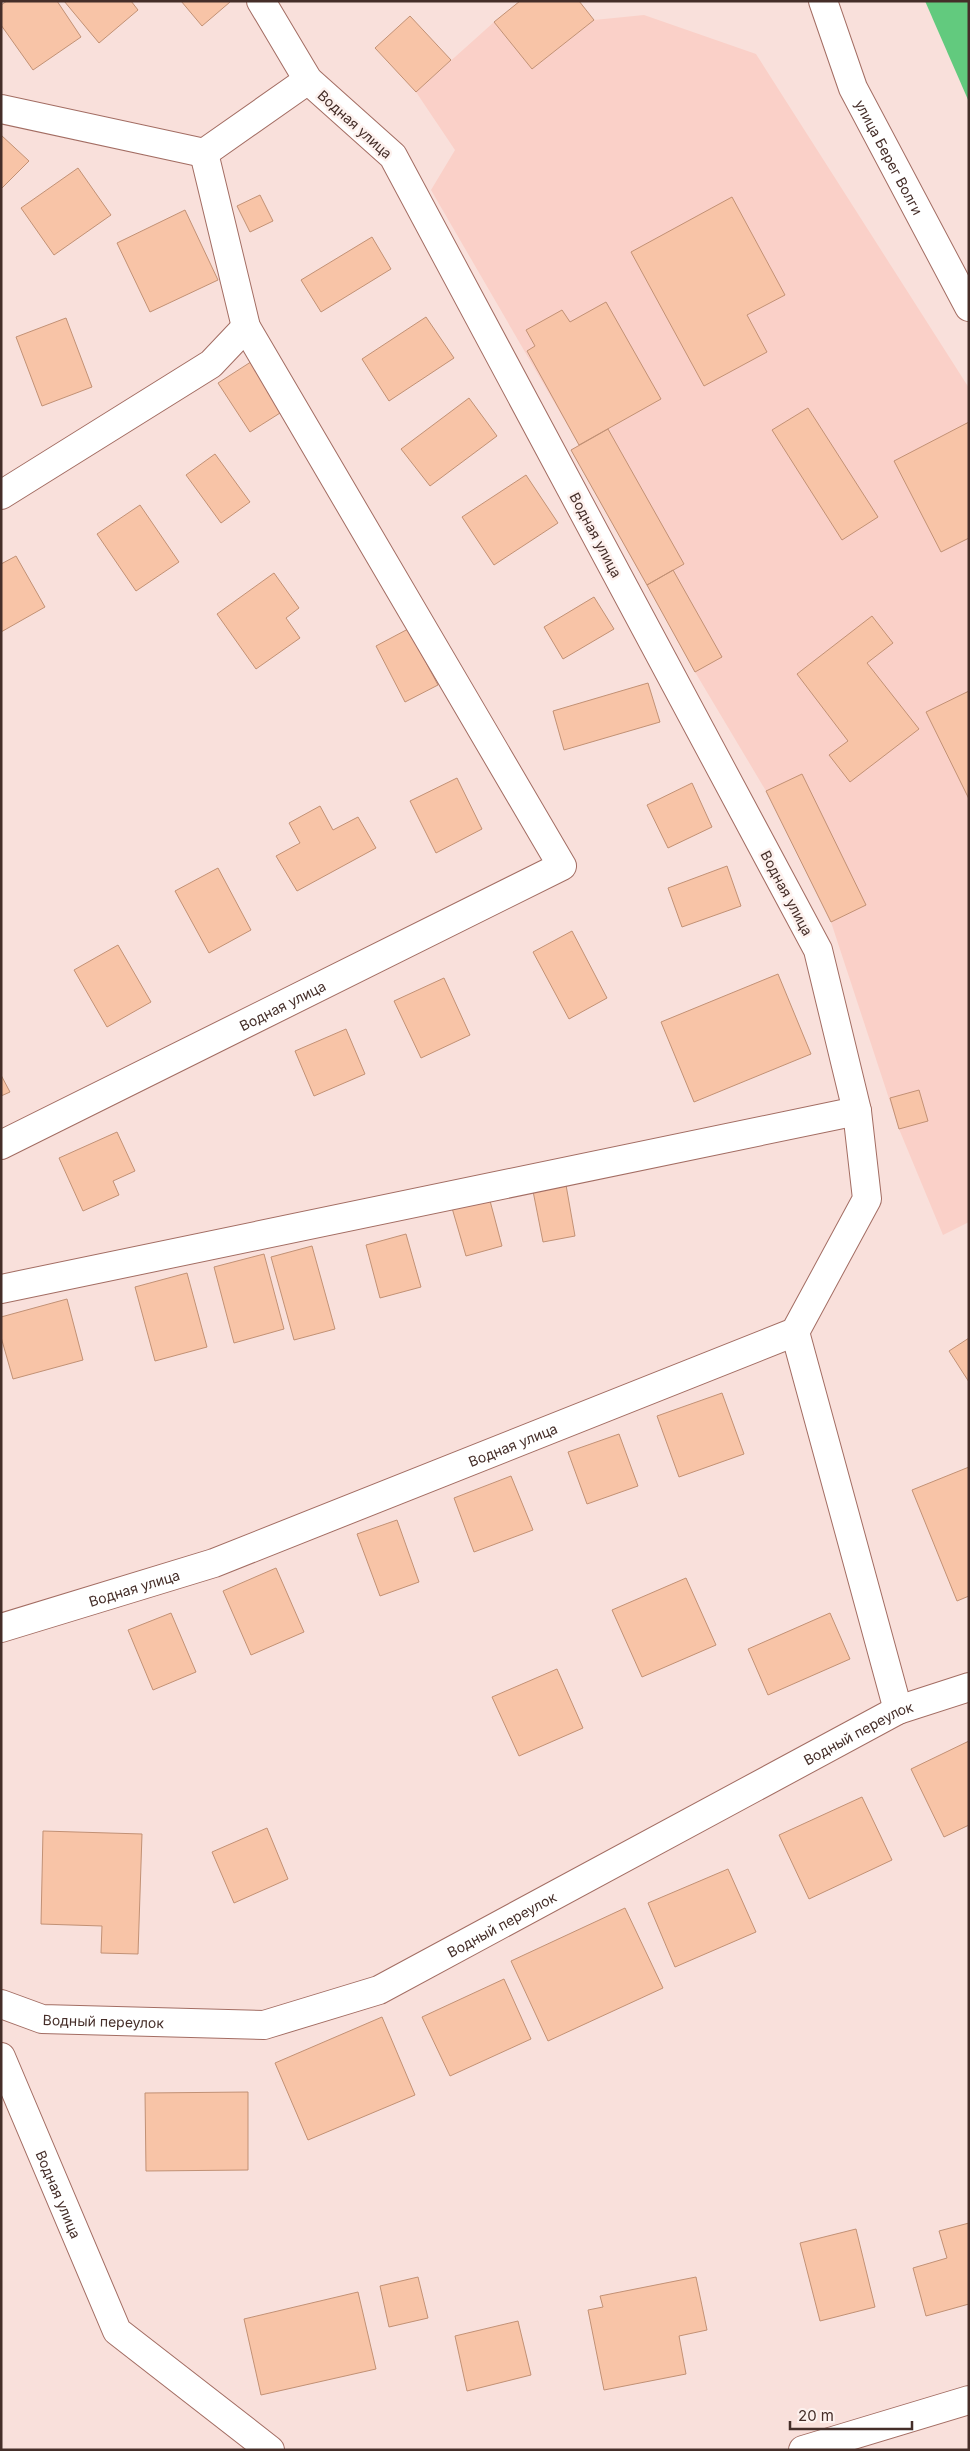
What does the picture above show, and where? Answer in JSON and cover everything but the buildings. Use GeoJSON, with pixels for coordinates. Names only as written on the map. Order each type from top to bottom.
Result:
{"type":"FeatureCollection","features":[{"type":"Feature","properties":{"kind":"street","name":"Водная улица"},"geometry":{"type":"LineString","coordinates":[[1,1628],[214,1563],[795,1332],[867,1199],[857,1112],[818,950],[393,156],[308,80],[261,1]]}},
{"type":"Feature","properties":{"kind":"street","name":"улица Берег Волги"},"geometry":{"type":"LineString","coordinates":[[823,1],[853,88],[969,307]]}},
{"type":"Feature","properties":{"kind":"street"},"geometry":{"type":"LineString","coordinates":[[1,109],[204,153],[308,80]]}},
{"type":"Feature","properties":{"kind":"street"},"geometry":{"type":"LineString","coordinates":[[1,495],[211,364],[246,327],[204,153]]}},
{"type":"Feature","properties":{"kind":"street","name":"Водная улица"},"geometry":{"type":"LineString","coordinates":[[1,1145],[562,866],[246,327]]}},
{"type":"Feature","properties":{"kind":"street"},"geometry":{"type":"LineString","coordinates":[[1,1289],[857,1112]]}},
{"type":"Feature","properties":{"kind":"street"},"geometry":{"type":"LineString","coordinates":[[795,1332],[898,1710]]}},
{"type":"Feature","properties":{"kind":"street","name":"Водный переулок"},"geometry":{"type":"LineString","coordinates":[[1,2004],[42,2019],[264,2025],[379,1990],[898,1710],[969,1687]]}},
{"type":"Feature","properties":{"kind":"street","name":"Водная улица"},"geometry":{"type":"LineString","coordinates":[[1,2057],[117,2330],[270,2450]]}},
{"type":"Feature","properties":{"kind":"street"},"geometry":{"type":"LineString","coordinates":[[804,2450],[969,2400]]}},
{"type":"Feature","properties":{"kind":"shaded area"},"geometry":{"type":"Polygon","coordinates":[[[925,1],[969,1],[969,102],[925,1]]]}},
{"type":"Feature","properties":{"kind":"shaded area"},"geometry":{"type":"Polygon","coordinates":[[[644,15],[756,54],[969,388],[969,1222],[943,1235],[899,1129],[831,922],[766,791],[695,672],[571,450],[579,445],[431,190],[455,150],[416,92],[494,22],[532,69],[594,20],[644,15]]]}}]}
